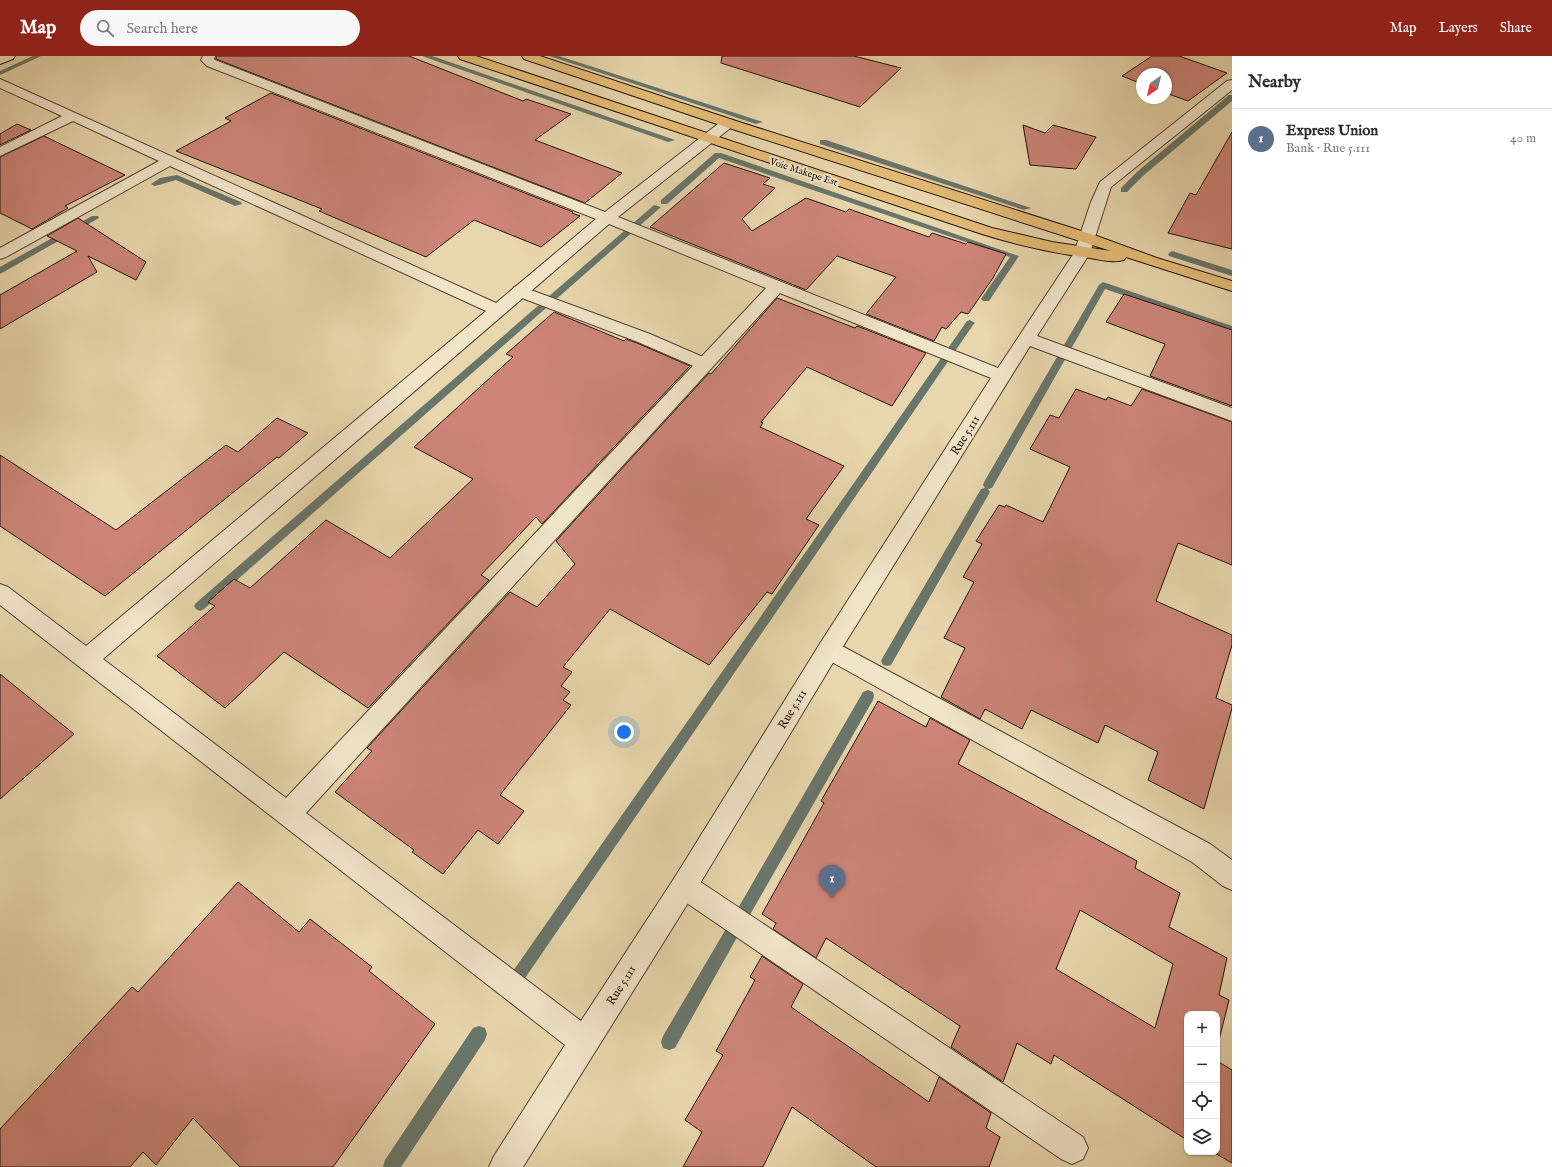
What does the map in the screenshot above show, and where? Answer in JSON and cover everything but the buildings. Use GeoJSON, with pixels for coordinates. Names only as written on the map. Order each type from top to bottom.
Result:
{"type":"FeatureCollection","features":[{"type":"Feature","properties":{"kind":"main road","name":"Voie Makepe Est"},"geometry":{"type":"LineString","coordinates":[[464,56],[709,139],[1016,240],[1085,246],[1151,260],[1232,286]]}},
{"type":"Feature","properties":{"kind":"main road","name":"Voie Makepe Est"},"geometry":{"type":"LineString","coordinates":[[528,56],[1085,246]]}},
{"type":"Feature","properties":{"kind":"street"},"geometry":{"type":"LineString","coordinates":[[0,60],[9,56]]}},
{"type":"Feature","properties":{"kind":"street"},"geometry":{"type":"LineString","coordinates":[[209,56],[207,60],[211,63],[607,218],[1002,376]]}},
{"type":"Feature","properties":{"kind":"street"},"geometry":{"type":"LineString","coordinates":[[0,83],[498,310]]}},
{"type":"Feature","properties":{"kind":"street","name":"Rue 5.111"},"geometry":{"type":"LineString","coordinates":[[505,1167],[684,886],[829,650],[1085,246],[1099,198],[1105,185],[1232,84]]}},
{"type":"Feature","properties":{"kind":"street"},"geometry":{"type":"LineString","coordinates":[[0,152],[73,116]]}},
{"type":"Feature","properties":{"kind":"street"},"geometry":{"type":"LineString","coordinates":[[87,659],[607,218],[728,123]]}},
{"type":"Feature","properties":{"kind":"street"},"geometry":{"type":"LineString","coordinates":[[0,254],[170,160]]}},
{"type":"Feature","properties":{"kind":"street"},"geometry":{"type":"LineString","coordinates":[[288,814],[776,286]]}},
{"type":"Feature","properties":{"kind":"street"},"geometry":{"type":"LineString","coordinates":[[520,291],[644,338],[704,364]]}},
{"type":"Feature","properties":{"kind":"street"},"geometry":{"type":"LineString","coordinates":[[1028,338],[1232,415]]}},
{"type":"Feature","properties":{"kind":"street"},"geometry":{"type":"LineString","coordinates":[[0,593],[585,1042]]}},
{"type":"Feature","properties":{"kind":"street"},"geometry":{"type":"LineString","coordinates":[[829,650],[1201,853],[1232,877]]}},
{"type":"Feature","properties":{"kind":"street"},"geometry":{"type":"LineString","coordinates":[[684,886],[1072,1148]]}},
{"type":"Feature","properties":{"kind":"waterway"},"geometry":{"type":"LineString","coordinates":[[1,73],[38,56]]}},
{"type":"Feature","properties":{"kind":"waterway"},"geometry":{"type":"LineString","coordinates":[[425,56],[671,140]]}},
{"type":"Feature","properties":{"kind":"waterway"},"geometry":{"type":"LineString","coordinates":[[552,56],[759,122]]}},
{"type":"Feature","properties":{"kind":"waterway"},"geometry":{"type":"LineString","coordinates":[[1124,190],[1141,173],[1232,97]]}},
{"type":"Feature","properties":{"kind":"waterway"},"geometry":{"type":"LineString","coordinates":[[823,142],[1027,208]]}},
{"type":"Feature","properties":{"kind":"waterway"},"geometry":{"type":"LineString","coordinates":[[664,202],[718,155],[1015,256],[986,299]]}},
{"type":"Feature","properties":{"kind":"waterway"},"geometry":{"type":"LineString","coordinates":[[155,184],[163,180],[177,177],[238,204]]}},
{"type":"Feature","properties":{"kind":"waterway"},"geometry":{"type":"LineString","coordinates":[[200,606],[657,207]]}},
{"type":"Feature","properties":{"kind":"waterway"},"geometry":{"type":"LineString","coordinates":[[0,271],[95,218]]}},
{"type":"Feature","properties":{"kind":"waterway"},"geometry":{"type":"LineString","coordinates":[[1172,254],[1232,273]]}},
{"type":"Feature","properties":{"kind":"waterway"},"geometry":{"type":"LineString","coordinates":[[988,485],[1103,285],[1232,329]]}},
{"type":"Feature","properties":{"kind":"waterway"},"geometry":{"type":"LineString","coordinates":[[516,979],[970,323]]}},
{"type":"Feature","properties":{"kind":"waterway"},"geometry":{"type":"LineString","coordinates":[[887,661],[985,492]]}},
{"type":"Feature","properties":{"kind":"waterway"},"geometry":{"type":"LineString","coordinates":[[742,915],[868,696]]}},
{"type":"Feature","properties":{"kind":"waterway"},"geometry":{"type":"LineString","coordinates":[[669,1042],[735,927]]}},
{"type":"Feature","properties":{"kind":"waterway"},"geometry":{"type":"LineString","coordinates":[[391,1166],[479,1034]]}},
{"type":"Feature","properties":{"kind":"place","name":"Express Union"},"geometry":{"type":"Point","coordinates":[832,898]}}]}
